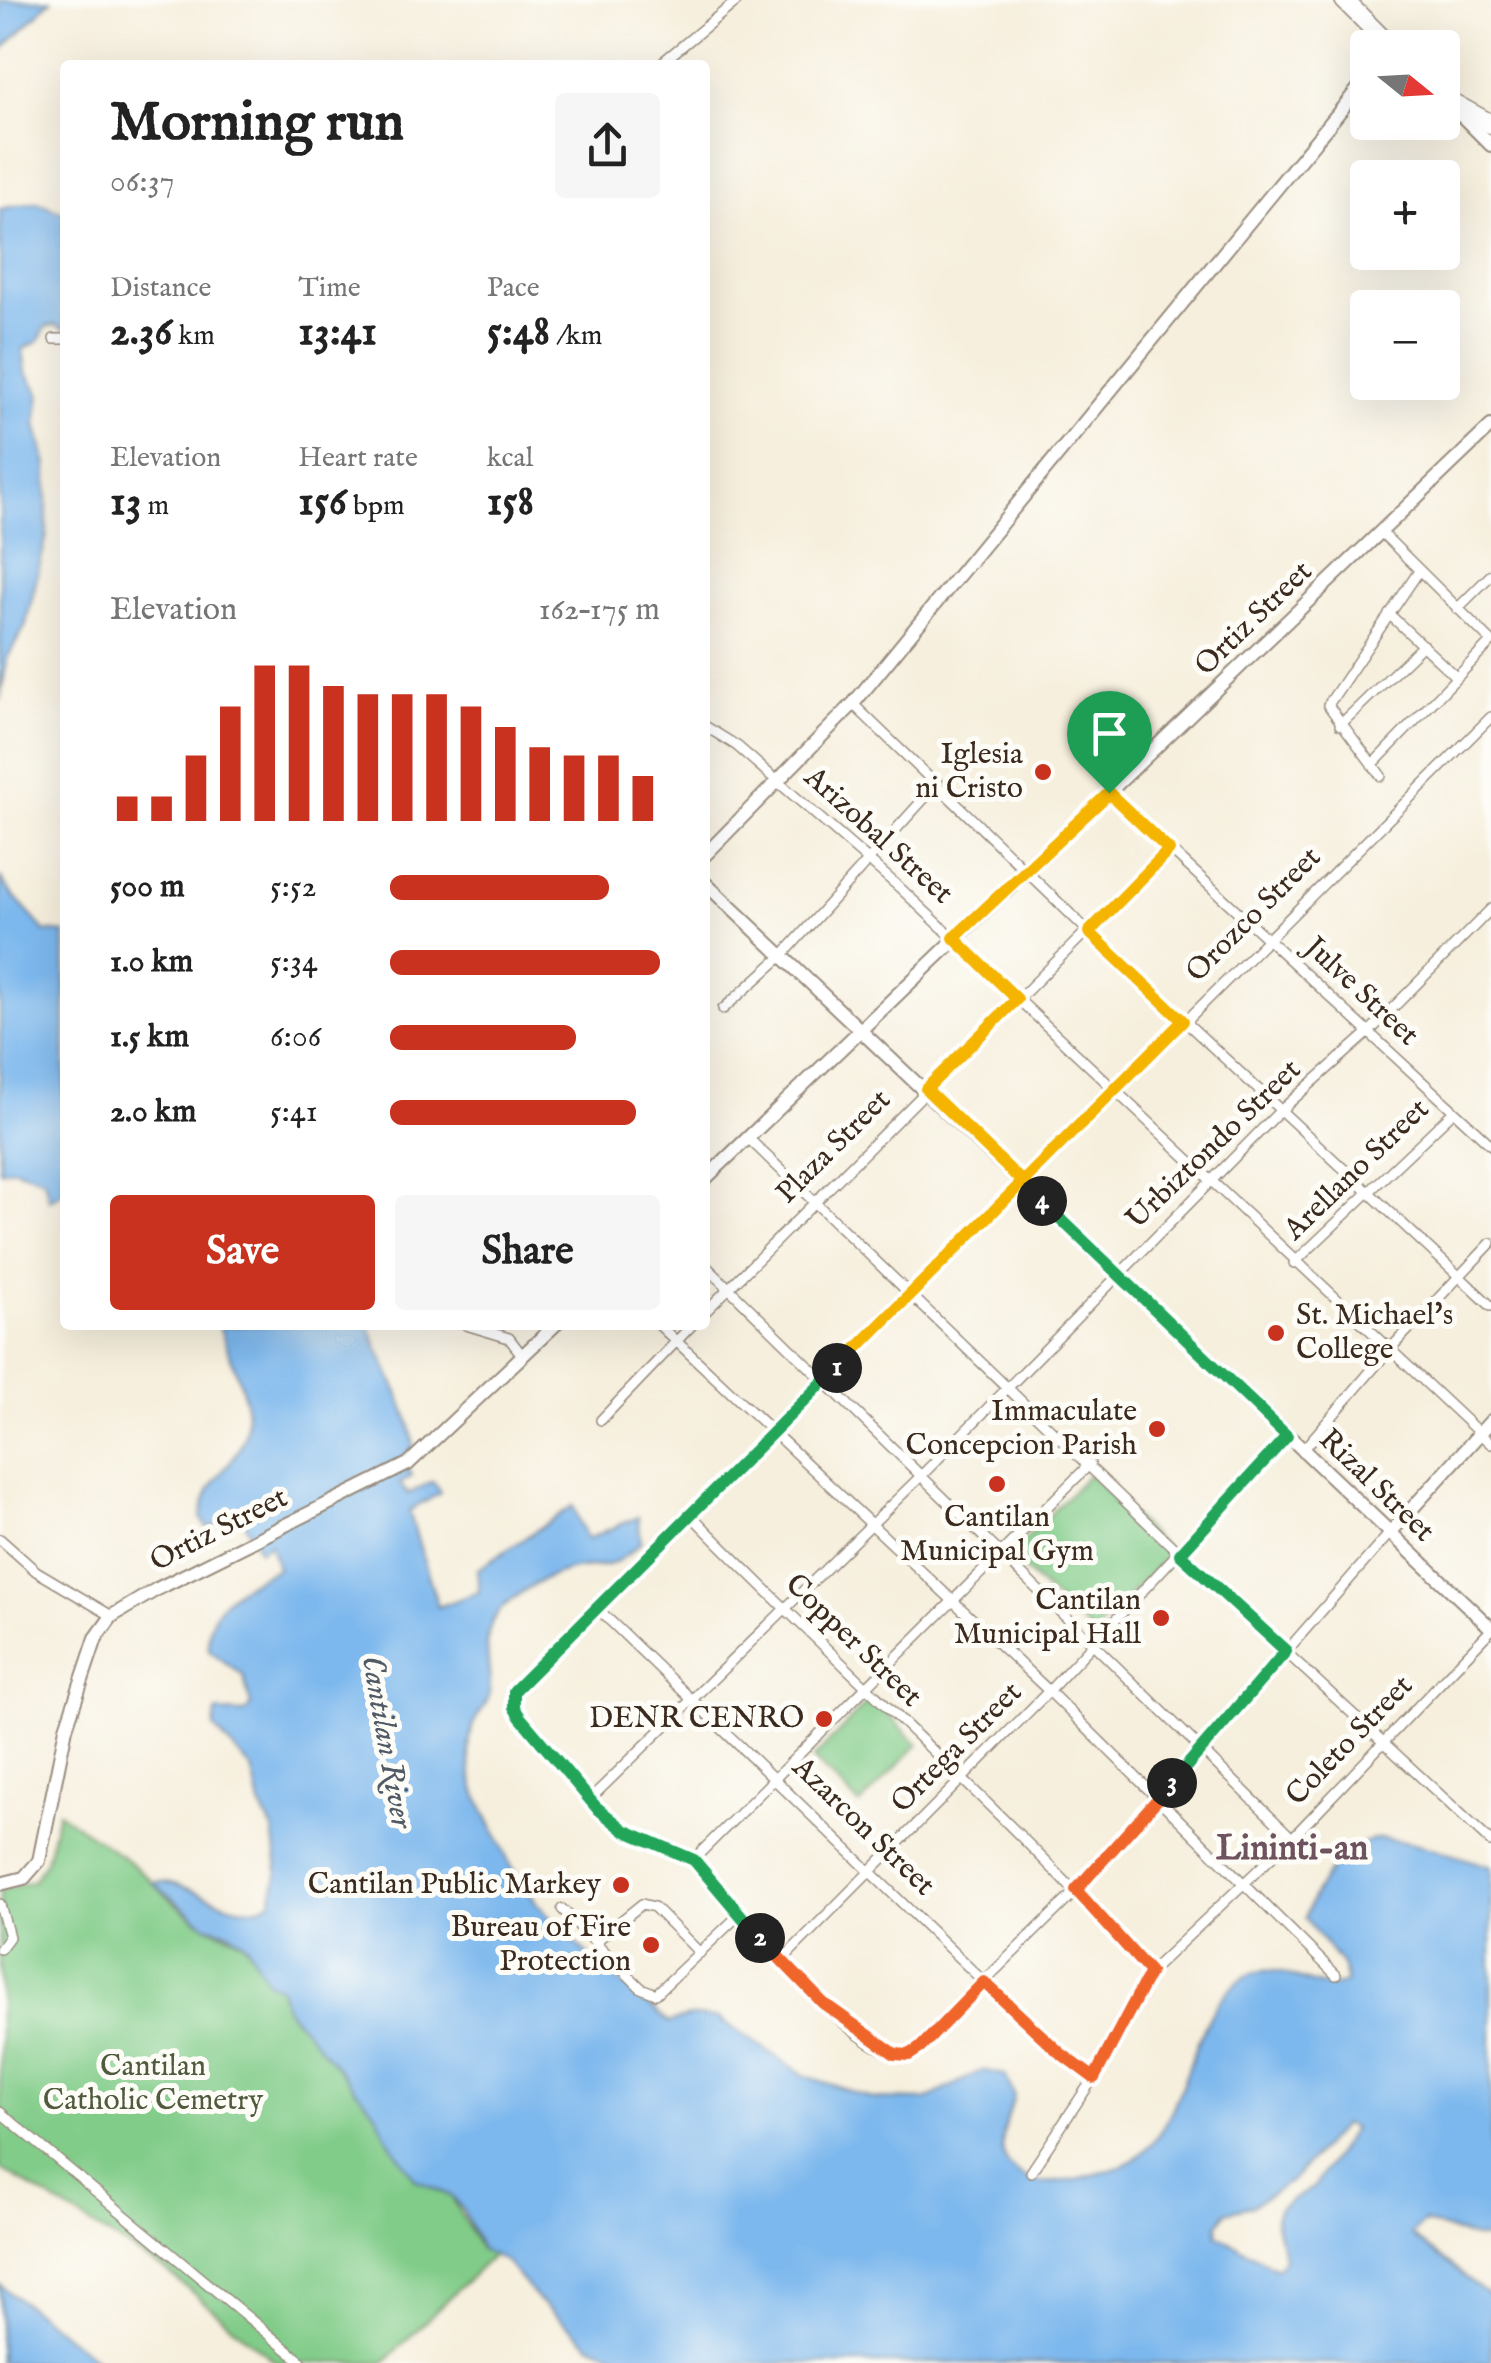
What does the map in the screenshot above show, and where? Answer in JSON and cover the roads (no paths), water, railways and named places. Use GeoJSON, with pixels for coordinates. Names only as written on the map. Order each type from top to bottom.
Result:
{"type":"FeatureCollection","features":[{"type":"Feature","properties":{"kind":"highway"},"geometry":{"type":"LineString","coordinates":[[1344,0],[1375,30]]}},
{"type":"Feature","properties":{"kind":"highway"},"geometry":{"type":"LineString","coordinates":[[1460,108],[1491,124]]}},
{"type":"Feature","properties":{"kind":"street"},"geometry":{"type":"LineString","coordinates":[[665,60],[738,0]]}},
{"type":"Feature","properties":{"kind":"street"},"geometry":{"type":"LineString","coordinates":[[710,851],[853,704],[1350,99]]}},
{"type":"Feature","properties":{"kind":"street"},"geometry":{"type":"LineString","coordinates":[[1460,114],[1491,146]]}},
{"type":"Feature","properties":{"kind":"street","name":"Ortiz Street"},"geometry":{"type":"LineString","coordinates":[[710,1175],[1491,426]]}},
{"type":"Feature","properties":{"kind":"street"},"geometry":{"type":"LineString","coordinates":[[1372,764],[1491,642],[1380,532]]}},
{"type":"Feature","properties":{"kind":"street"},"geometry":{"type":"LineString","coordinates":[[1381,776],[1329,711],[1328,702],[1419,571]]}},
{"type":"Feature","properties":{"kind":"street"},"geometry":{"type":"LineString","coordinates":[[1457,609],[1491,575]]}},
{"type":"Feature","properties":{"kind":"street"},"geometry":{"type":"LineString","coordinates":[[1389,614],[1456,677]]}},
{"type":"Feature","properties":{"kind":"street"},"geometry":{"type":"LineString","coordinates":[[1340,725],[1423,645]]}},
{"type":"Feature","properties":{"kind":"street"},"geometry":{"type":"LineString","coordinates":[[853,704],[1183,1021],[1491,1306]]}},
{"type":"Feature","properties":{"kind":"street","name":"Orozco Street"},"geometry":{"type":"LineString","coordinates":[[590,1799],[520,1717],[512,1699],[514,1691],[1491,717]]}},
{"type":"Feature","properties":{"kind":"street","name":"Arizobal Street"},"geometry":{"type":"LineString","coordinates":[[710,729],[738,746],[954,938],[1212,1181],[1294,1264],[1491,1444]]}},
{"type":"Feature","properties":{"kind":"street"},"geometry":{"type":"LineString","coordinates":[[723,1009],[782,958],[866,858],[938,783]]}},
{"type":"Feature","properties":{"kind":"street","name":"Julve Street"},"geometry":{"type":"LineString","coordinates":[[1109,793],[1491,1145]]}},
{"type":"Feature","properties":{"kind":"street","name":"Plaza Street"},"geometry":{"type":"LineString","coordinates":[[710,1307],[1169,850]]}},
{"type":"Feature","properties":{"kind":"street","name":"Rizal Street"},"geometry":{"type":"LineString","coordinates":[[710,888],[1491,1629]]}},
{"type":"Feature","properties":{"kind":"street","name":"Urbiztondo Street"},"geometry":{"type":"LineString","coordinates":[[590,1799],[785,1612],[1280,1111],[1367,1034],[1491,909]]}},
{"type":"Feature","properties":{"kind":"street","name":"Arellano Street"},"geometry":{"type":"LineString","coordinates":[[1294,1264],[1454,1112]]}},
{"type":"Feature","properties":{"kind":"street"},"geometry":{"type":"LineString","coordinates":[[748,1138],[1010,1386],[1180,1554],[1491,1842]]}},
{"type":"Feature","properties":{"kind":"street"},"geometry":{"type":"LineString","coordinates":[[1303,1450],[1389,1350],[1491,1242]]}},
{"type":"Feature","properties":{"kind":"street"},"geometry":{"type":"LineString","coordinates":[[710,1270],[998,1556],[1292,1838]]}},
{"type":"Feature","properties":{"kind":"street"},"geometry":{"type":"LineString","coordinates":[[483,1330],[509,1338],[522,1355]]}},
{"type":"Feature","properties":{"kind":"street","name":"Ortiz Street"},"geometry":{"type":"LineString","coordinates":[[112,1616],[408,1464],[550,1330]]}},
{"type":"Feature","properties":{"kind":"street"},"geometry":{"type":"LineString","coordinates":[[665,1330],[1049,1691],[1336,1976]]}},
{"type":"Feature","properties":{"kind":"street"},"geometry":{"type":"LineString","coordinates":[[601,1420],[687,1330]]}},
{"type":"Feature","properties":{"kind":"street"},"geometry":{"type":"LineString","coordinates":[[590,1799],[624,1830],[694,1860],[781,1960],[848,2024],[895,2054],[909,2055],[1076,1890],[1491,1422]]}},
{"type":"Feature","properties":{"kind":"street","name":"Ortega Street"},"geometry":{"type":"LineString","coordinates":[[781,1960],[1093,1646],[1287,1436]]}},
{"type":"Feature","properties":{"kind":"street"},"geometry":{"type":"LineString","coordinates":[[694,1860],[1090,1464]]}},
{"type":"Feature","properties":{"kind":"street","name":"Copper Street"},"geometry":{"type":"LineString","coordinates":[[692,1516],[785,1612],[1076,1890],[1150,1972]]}},
{"type":"Feature","properties":{"kind":"street"},"geometry":{"type":"LineString","coordinates":[[0,1539],[36,1571],[112,1616],[96,1638],[72,1711],[35,1868],[24,1878],[0,1884]]}},
{"type":"Feature","properties":{"kind":"street","name":"Azarcon Street"},"geometry":{"type":"LineString","coordinates":[[599,1610],[872,1869],[984,1982],[1059,2052],[1094,2078]]}},
{"type":"Feature","properties":{"kind":"street","name":"Coleto Street"},"geometry":{"type":"LineString","coordinates":[[1031,2172],[1094,2078],[1150,1972],[1292,1838],[1491,1629]]}},
{"type":"Feature","properties":{"kind":"street"},"geometry":{"type":"LineString","coordinates":[[0,1904],[9,1937],[0,1948]]}},
{"type":"Feature","properties":{"kind":"street"},"geometry":{"type":"LineString","coordinates":[[595,1942],[638,1905],[649,1905],[700,1954]]}},
{"type":"Feature","properties":{"kind":"street"},"geometry":{"type":"LineString","coordinates":[[562,1909],[641,1988],[656,1994],[740,1914]]}},
{"type":"Feature","properties":{"kind":"street"},"geometry":{"type":"LineString","coordinates":[[0,2112],[303,2363]]}},
{"type":"Feature","properties":{"kind":"water"},"geometry":{"type":"Polygon","coordinates":[[[0,0],[51,0],[0,52],[0,0]]]}},
{"type":"Feature","properties":{"kind":"water"},"geometry":{"type":"Polygon","coordinates":[[[37,202],[60,211],[60,328],[45,327],[39,341],[23,349],[26,372],[40,394],[36,424],[47,465],[47,535],[25,627],[7,658],[0,700],[0,209],[37,202]]]}},
{"type":"Feature","properties":{"kind":"water"},"geometry":{"type":"Polygon","coordinates":[[[0,876],[44,931],[60,933],[60,1193],[49,1200],[44,1179],[13,1168],[0,1171],[0,876]]]}},
{"type":"Feature","properties":{"kind":"water","name":"Cantilan River"},"geometry":{"type":"Polygon","coordinates":[[[221,1330],[371,1330],[411,1432],[414,1448],[404,1459],[411,1476],[400,1484],[408,1494],[433,1481],[440,1493],[409,1511],[438,1607],[479,1592],[477,1570],[573,1506],[587,1539],[638,1517],[641,1542],[629,1553],[610,1564],[573,1569],[543,1580],[510,1601],[491,1623],[487,1643],[489,1695],[472,1728],[469,1759],[480,1801],[511,1867],[565,1933],[669,2023],[692,2016],[718,2018],[806,2076],[874,2099],[925,2100],[983,2070],[1005,2075],[1014,2095],[1003,2152],[1011,2168],[1025,2178],[1050,2182],[1076,2179],[1118,2168],[1140,2155],[1170,2114],[1211,2015],[1245,1977],[1271,1971],[1322,1985],[1347,1982],[1342,1965],[1305,1918],[1322,1882],[1352,1850],[1376,1839],[1386,1839],[1491,1867],[1491,2238],[1475,2238],[1423,2222],[1411,2235],[1491,2297],[1491,2363],[639,2363],[590,2345],[538,2300],[505,2261],[481,2249],[463,2210],[451,2196],[416,2180],[390,2143],[376,2113],[286,2008],[280,1988],[267,1981],[247,1945],[230,1932],[207,1926],[152,1882],[181,1886],[244,1908],[258,1907],[271,1901],[278,1871],[273,1830],[260,1805],[252,1769],[214,1728],[216,1712],[245,1713],[251,1705],[243,1675],[209,1650],[212,1621],[218,1609],[238,1590],[277,1569],[270,1544],[259,1551],[241,1515],[207,1528],[201,1519],[208,1493],[242,1441],[246,1425],[243,1391],[221,1330]],[[1344,2124],[1292,2180],[1251,2206],[1226,2212],[1217,2225],[1218,2235],[1277,2268],[1284,2258],[1275,2219],[1279,2208],[1314,2187],[1353,2129],[1344,2124]]]}},
{"type":"Feature","properties":{"kind":"water"},"geometry":{"type":"Polygon","coordinates":[[[0,2285],[3,2287],[101,2363],[0,2363],[0,2285]]]}},
{"type":"Feature","properties":{"kind":"place","name":"Iglesia ni Cristo"},"geometry":{"type":"Point","coordinates":[1043,772]}},
{"type":"Feature","properties":{"kind":"place","name":"St. Michael's College"},"geometry":{"type":"Point","coordinates":[1276,1333]}},
{"type":"Feature","properties":{"kind":"place","name":"Immaculate Concepcion Parish"},"geometry":{"type":"Point","coordinates":[1157,1429]}},
{"type":"Feature","properties":{"kind":"place","name":"Cantilan Municipal Gym"},"geometry":{"type":"Point","coordinates":[997,1484]}},
{"type":"Feature","properties":{"kind":"place","name":"Cantilan Municipal Hall"},"geometry":{"type":"Point","coordinates":[1161,1618]}},
{"type":"Feature","properties":{"kind":"place","name":"DENR CENRO"},"geometry":{"type":"Point","coordinates":[824,1719]}},
{"type":"Feature","properties":{"kind":"place","name":"Cantilan Public Markey"},"geometry":{"type":"Point","coordinates":[621,1885]}},
{"type":"Feature","properties":{"kind":"place","name":"Bureau of Fire Protection"},"geometry":{"type":"Point","coordinates":[651,1945]}},
{"type":"Feature","properties":{"kind":"district","name":"Lininti-an"},"geometry":{"type":"Point","coordinates":[1292,1849]}},
{"type":"Feature","properties":{"kind":"park label","name":"Cantilan Catholic Cemetry"},"geometry":{"type":"Point","coordinates":[153,2084]}}]}
